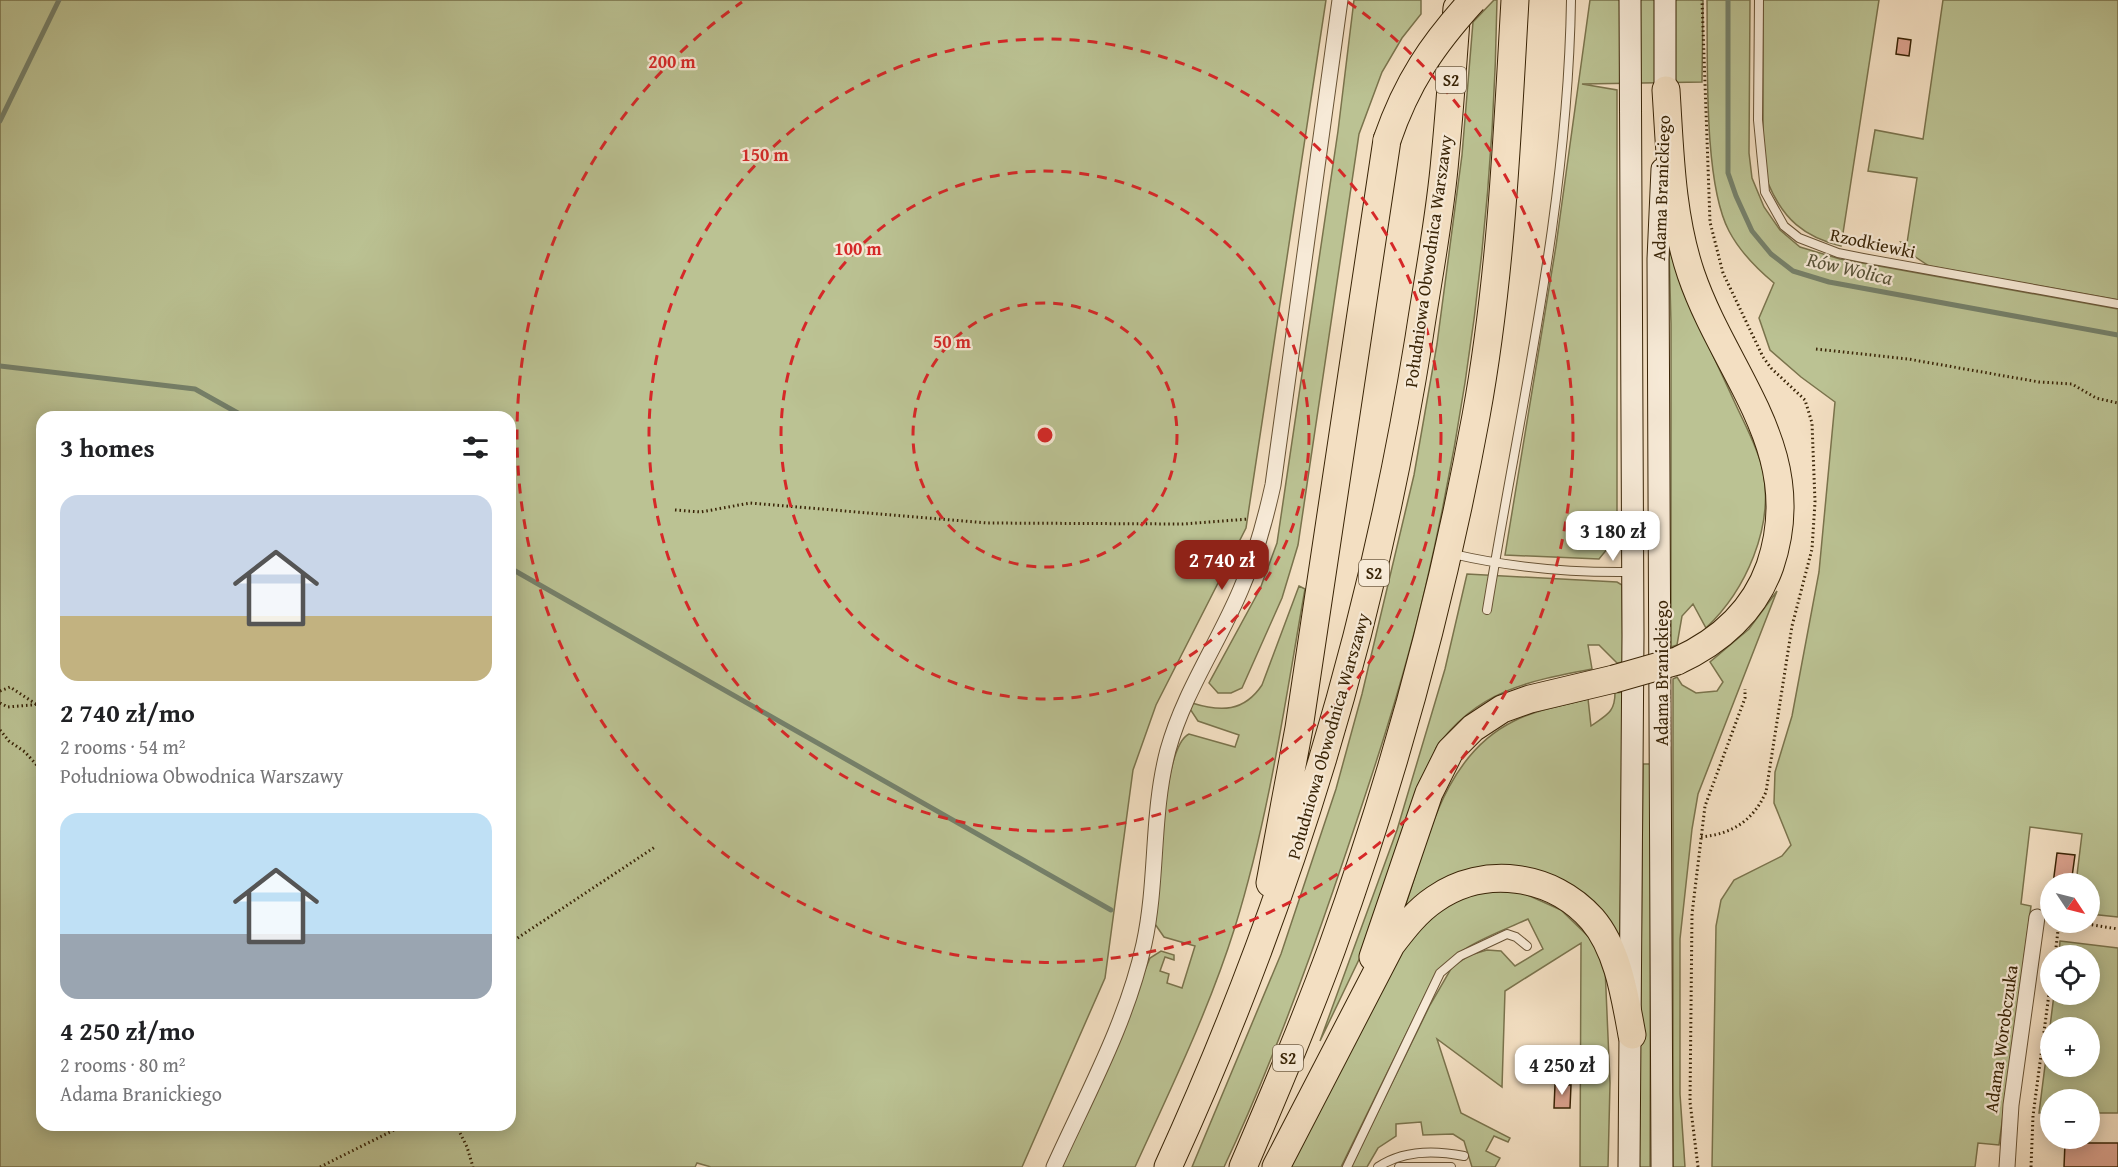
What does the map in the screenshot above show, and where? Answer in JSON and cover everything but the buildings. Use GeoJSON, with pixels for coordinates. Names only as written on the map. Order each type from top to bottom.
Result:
{"type":"FeatureCollection","features":[{"type":"Feature","properties":{"kind":"highway","name":"Południowa Obwodnica Warszawy"},"geometry":{"type":"LineString","coordinates":[[1168,1167],[1212,1071],[1252,973],[1294,854],[1336,723],[1384,531],[1413,372],[1445,161],[1457,0]]}},
{"type":"Feature","properties":{"kind":"highway"},"geometry":{"type":"LineString","coordinates":[[1252,973],[1299,728],[1388,140],[1398,108],[1424,60],[1443,33],[1473,0]]}},
{"type":"Feature","properties":{"kind":"highway","name":"S2"},"geometry":{"type":"LineString","coordinates":[[1243,1167],[1311,1003],[1357,872],[1415,680],[1448,553],[1476,414],[1490,322],[1505,171],[1515,0]]}},
{"type":"Feature","properties":{"kind":"highway"},"geometry":{"type":"LineString","coordinates":[[1347,1028],[1429,793],[1450,752],[1473,728],[1502,709],[1530,699],[1677,661],[1701,650],[1718,638],[1751,604],[1769,569],[1782,515],[1781,484],[1773,451],[1701,300],[1684,250],[1673,178],[1666,90]]}},
{"type":"Feature","properties":{"kind":"highway"},"geometry":{"type":"LineString","coordinates":[[1276,1167],[1392,945],[1412,918],[1436,898],[1462,885],[1494,876],[1524,880],[1553,889],[1575,903],[1593,921],[1618,973],[1632,1035]]}},
{"type":"Feature","properties":{"kind":"main road","name":"Adama Branickiego"},"geometry":{"type":"LineString","coordinates":[[1629,1167],[1632,1035],[1633,572],[1630,0]]}},
{"type":"Feature","properties":{"kind":"main road","name":"Adama Branickiego"},"geometry":{"type":"LineString","coordinates":[[1662,1167],[1658,259],[1666,90],[1665,0]]}},
{"type":"Feature","properties":{"kind":"street"},"geometry":{"type":"LineString","coordinates":[[1054,1167],[1125,1008],[1136,977],[1152,897],[1159,797],[1168,751],[1196,677],[1241,590],[1266,519],[1273,485],[1340,0]]}},
{"type":"Feature","properties":{"kind":"street","name":"Adama Worobczuka"},"geometry":{"type":"LineString","coordinates":[[2007,1167],[2011,1105],[2037,917]]}},
{"type":"Feature","properties":{"kind":"lane"},"geometry":{"type":"LineString","coordinates":[[1487,610],[1552,245],[1570,61],[1571,0]]}},
{"type":"Feature","properties":{"kind":"lane","name":"Rzodkiewki"},"geometry":{"type":"LineString","coordinates":[[1759,0],[1758,120],[1765,192],[1784,226],[1799,238],[1854,257],[2118,304]]}},
{"type":"Feature","properties":{"kind":"lane"},"geometry":{"type":"LineString","coordinates":[[1448,553],[1494,564],[1566,572],[1633,572]]}},
{"type":"Feature","properties":{"kind":"lane"},"geometry":{"type":"LineString","coordinates":[[1347,1167],[1440,973],[1449,963],[1472,949],[1507,934],[1516,937],[1527,946]]}},
{"type":"Feature","properties":{"kind":"lane"},"geometry":{"type":"LineString","coordinates":[[1377,1167],[1401,1154],[1445,1152],[1464,1156]]}},
{"type":"Feature","properties":{"kind":"lane"},"geometry":{"type":"LineString","coordinates":[[1399,1167],[1451,1167]]}},
{"type":"Feature","properties":{"kind":"path"},"geometry":{"type":"LineString","coordinates":[[1816,349],[1908,358],[2039,382],[2072,384],[2096,398],[2118,403]]}},
{"type":"Feature","properties":{"kind":"path"},"geometry":{"type":"LineString","coordinates":[[675,510],[701,512],[750,503],[987,523],[1183,524],[1256,519]]}},
{"type":"Feature","properties":{"kind":"path"},"geometry":{"type":"LineString","coordinates":[[0,691],[10,687],[36,704]]}},
{"type":"Feature","properties":{"kind":"path"},"geometry":{"type":"LineString","coordinates":[[1698,1167],[1690,1102],[1692,914],[1706,806],[1745,698],[1744,689]]}},
{"type":"Feature","properties":{"kind":"path"},"geometry":{"type":"LineString","coordinates":[[0,703],[8,707],[36,705]]}},
{"type":"Feature","properties":{"kind":"path"},"geometry":{"type":"LineString","coordinates":[[0,730],[36,765]]}},
{"type":"Feature","properties":{"kind":"path"},"geometry":{"type":"LineString","coordinates":[[516,939],[655,846]]}},
{"type":"Feature","properties":{"kind":"path"},"geometry":{"type":"LineString","coordinates":[[2100,926],[2118,929]]}},
{"type":"Feature","properties":{"kind":"path"},"geometry":{"type":"LineString","coordinates":[[2031,1167],[2033,1116],[2048,1005]]}},
{"type":"Feature","properties":{"kind":"path"},"geometry":{"type":"LineString","coordinates":[[320,1167],[392,1131]]}},
{"type":"Feature","properties":{"kind":"path"},"geometry":{"type":"LineString","coordinates":[[459,1131],[473,1167]]}},
{"type":"Feature","properties":{"kind":"green space"},"geometry":{"type":"Polygon","coordinates":[[[0,0],[1326,0],[1246,528],[1156,705],[1133,770],[1105,978],[1022,1167],[711,1167],[697,1163],[695,1167],[0,1167],[0,0]]]}},
{"type":"Feature","properties":{"kind":"green space"},"geometry":{"type":"Polygon","coordinates":[[[1354,0],[1421,0],[1421,14],[1402,38],[1382,72],[1359,134],[1298,545],[1282,598],[1242,688],[1231,693],[1218,693],[1209,683],[1260,589],[1277,543],[1338,131],[1354,0]]]}},
{"type":"Feature","properties":{"kind":"green space"},"geometry":{"type":"Polygon","coordinates":[[[1494,0],[1497,0],[1491,148],[1477,296],[1455,444],[1416,627],[1394,703],[1333,891],[1269,1065],[1224,1167],[1192,1167],[1281,954],[1336,789],[1362,694],[1414,475],[1437,344],[1462,155],[1473,22],[1494,0]]]}},
{"type":"Feature","properties":{"kind":"green space"},"geometry":{"type":"Polygon","coordinates":[[[1590,0],[1703,0],[1702,82],[1582,84],[1617,90],[1617,537],[1599,559],[1505,555],[1556,246],[1590,0]]]}},
{"type":"Feature","properties":{"kind":"green space"},"geometry":{"type":"Polygon","coordinates":[[[1707,0],[1750,0],[1749,153],[1752,178],[1764,207],[1780,230],[1800,247],[1840,259],[2118,309],[2118,917],[2100,915],[2100,873],[2077,873],[2082,834],[2030,827],[2021,904],[2031,906],[1999,1145],[1978,1143],[1975,1167],[1712,1167],[1716,926],[1721,900],[1734,880],[1782,856],[1791,845],[1774,803],[1775,772],[1792,716],[1819,572],[1835,402],[1770,350],[1759,318],[1774,283],[1743,253],[1729,231],[1721,209],[1711,152],[1707,0]]]}},
{"type":"Feature","properties":{"kind":"green space"},"geometry":{"type":"Polygon","coordinates":[[[1763,0],[1879,0],[1841,246],[1816,237],[1796,225],[1774,196],[1766,177],[1763,149],[1763,0]]]}},
{"type":"Feature","properties":{"kind":"green space"},"geometry":{"type":"Polygon","coordinates":[[[1943,0],[2118,0],[2118,300],[1929,266],[1914,256],[1901,242],[1907,243],[1917,178],[1868,171],[1875,130],[1923,139],[1943,0]]]}},
{"type":"Feature","properties":{"kind":"green space"},"geometry":{"type":"Polygon","coordinates":[[[1669,248],[1691,307],[1755,445],[1763,471],[1765,492],[1760,535],[1745,576],[1720,613],[1706,628],[1693,604],[1682,616],[1677,645],[1671,647],[1671,324],[1669,248]]]}},
{"type":"Feature","properties":{"kind":"green space"},"geometry":{"type":"Polygon","coordinates":[[[1467,574],[1617,582],[1622,585],[1623,662],[1617,663],[1599,645],[1588,645],[1592,669],[1525,684],[1486,701],[1468,713],[1436,748],[1365,947],[1320,1041],[1397,830],[1445,669],[1467,574]]]}},
{"type":"Feature","properties":{"kind":"green space"},"geometry":{"type":"Polygon","coordinates":[[[1299,586],[1305,589],[1267,802],[1235,927],[1201,1019],[1135,1167],[1062,1167],[1150,958],[1161,951],[1174,955],[1174,960],[1165,957],[1160,971],[1169,974],[1167,983],[1182,988],[1195,946],[1164,937],[1155,924],[1163,821],[1172,764],[1180,745],[1189,734],[1235,747],[1239,735],[1198,721],[1190,709],[1192,703],[1213,708],[1231,708],[1240,705],[1255,694],[1262,685],[1299,586]]]}},
{"type":"Feature","properties":{"kind":"green space"},"geometry":{"type":"Polygon","coordinates":[[[1777,591],[1698,794],[1680,939],[1680,1094],[1685,1167],[1673,1167],[1673,679],[1677,677],[1682,685],[1696,693],[1717,691],[1723,682],[1710,662],[1749,629],[1777,591]]]}},
{"type":"Feature","properties":{"kind":"green space"},"geometry":{"type":"Polygon","coordinates":[[[1623,692],[1620,946],[1533,873],[1403,913],[1440,804],[1470,756],[1490,736],[1514,721],[1531,714],[1588,699],[1591,726],[1611,709],[1615,693],[1623,692]]]}},
{"type":"Feature","properties":{"kind":"green space"},"geometry":{"type":"Polygon","coordinates":[[[1643,764],[1651,764],[1650,1167],[1639,1167],[1643,764]]]}},
{"type":"Feature","properties":{"kind":"green space"},"geometry":{"type":"Polygon","coordinates":[[[1484,890],[1523,893],[1561,910],[1592,940],[1605,967],[1610,1083],[1608,1167],[1580,1167],[1581,943],[1505,991],[1502,1087],[1437,1039],[1461,1113],[1510,1138],[1508,1142],[1494,1136],[1486,1151],[1500,1158],[1495,1167],[1472,1167],[1464,1141],[1453,1134],[1423,1135],[1421,1122],[1396,1124],[1396,1136],[1378,1148],[1367,1167],[1351,1167],[1430,1005],[1452,967],[1470,955],[1487,950],[1501,951],[1515,966],[1543,949],[1528,919],[1465,949],[1443,966],[1434,977],[1341,1167],[1291,1167],[1398,956],[1441,905],[1484,890]]]}},
{"type":"Feature","properties":{"kind":"green space"},"geometry":{"type":"Polygon","coordinates":[[[2060,941],[2093,945],[2060,945],[2060,941]]]}},
{"type":"Feature","properties":{"kind":"green space"},"geometry":{"type":"Polygon","coordinates":[[[2100,946],[2118,948],[2118,1113],[2100,1113],[2100,1089],[2042,1089],[2044,1077],[2100,1077],[2100,1017],[2051,1017],[2053,1005],[2100,1005],[2100,946]]]}},
{"type":"Feature","properties":{"kind":"waterway"},"geometry":{"type":"LineString","coordinates":[[0,121],[59,0]]}},
{"type":"Feature","properties":{"kind":"waterway","name":"Rów Wolica"},"geometry":{"type":"LineString","coordinates":[[1728,0],[1728,173],[1752,231],[1771,254],[1793,271],[1829,282],[2118,335]]}},
{"type":"Feature","properties":{"kind":"waterway"},"geometry":{"type":"LineString","coordinates":[[0,366],[195,389],[234,411]]}},
{"type":"Feature","properties":{"kind":"waterway"},"geometry":{"type":"LineString","coordinates":[[516,571],[1111,910]]}}]}
